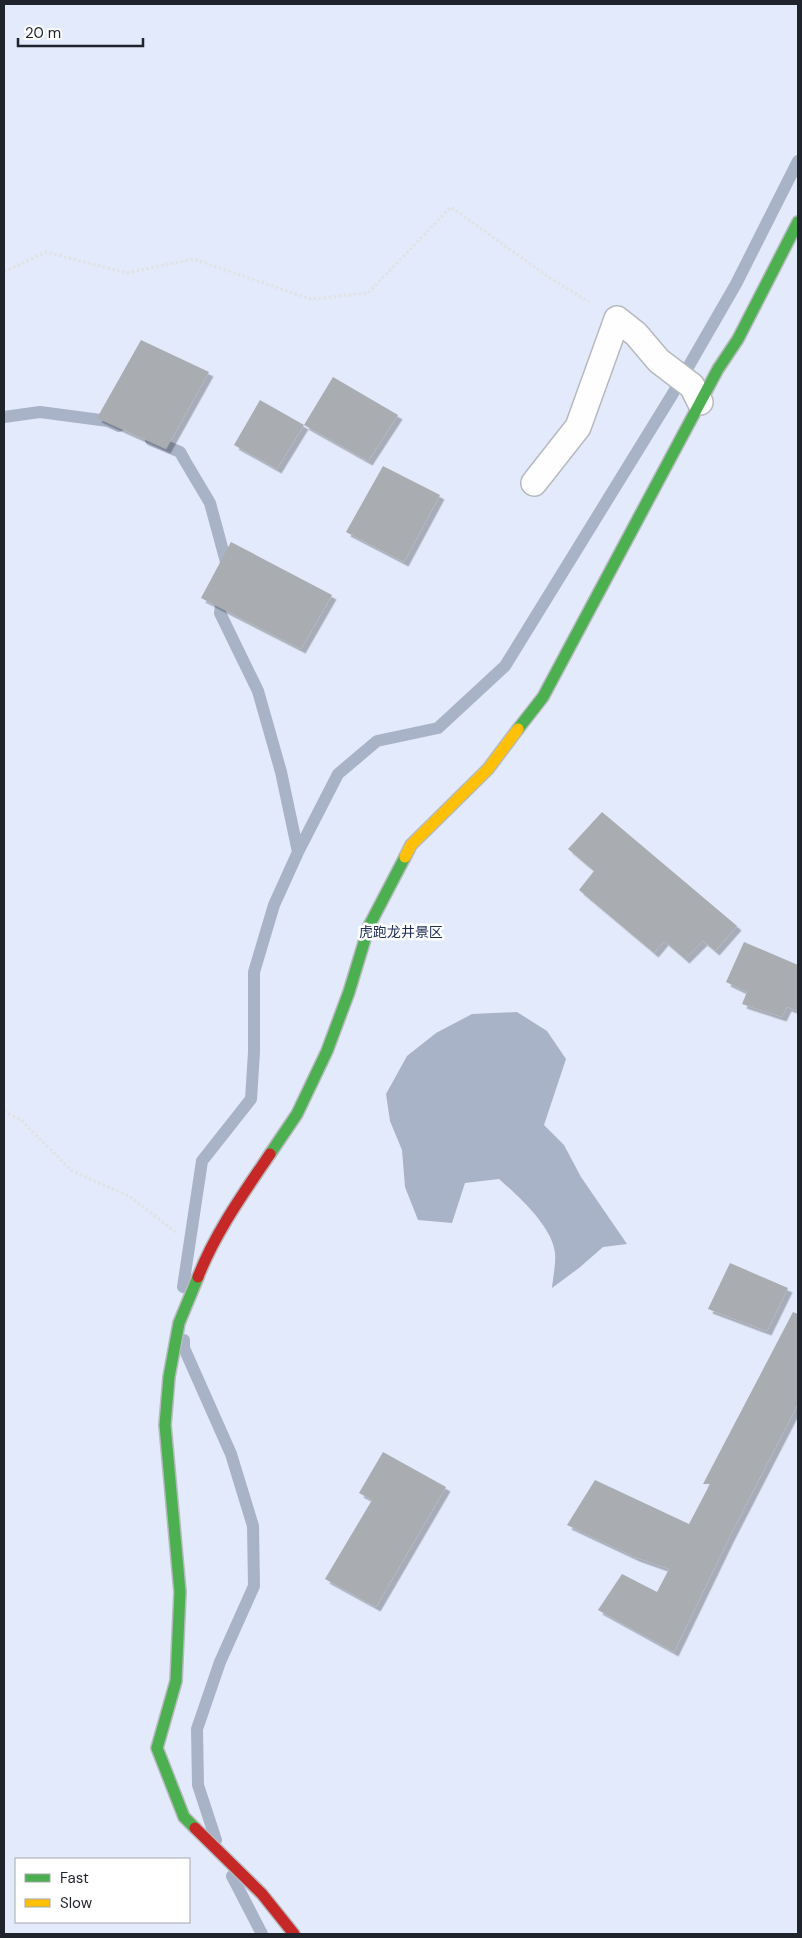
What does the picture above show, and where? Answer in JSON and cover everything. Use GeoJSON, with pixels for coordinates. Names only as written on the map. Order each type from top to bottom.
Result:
{"type":"FeatureCollection","features":[{"type":"Feature","properties":{"kind":"street"},"geometry":{"type":"LineString","coordinates":[[294,1934],[262,1894],[184,1816],[157,1748],[176,1681],[180,1592],[165,1426],[169,1377],[179,1323],[206,1256],[233,1208],[298,1114],[326,1051],[349,992],[369,926],[411,846],[488,769],[543,697],[696,394],[718,369],[738,339],[798,222]]}},
{"type":"Feature","properties":{"kind":"lane"},"geometry":{"type":"LineString","coordinates":[[534,483],[578,427],[617,319],[636,334],[660,361],[696,394]]}},
{"type":"Feature","properties":{"kind":"path"},"geometry":{"type":"LineString","coordinates":[[4,272],[46,252],[128,273],[193,259],[311,299],[368,294],[451,207],[547,276],[617,319]]}},
{"type":"Feature","properties":{"kind":"path"},"geometry":{"type":"LineString","coordinates":[[4,1111],[21,1120],[72,1171],[129,1196],[206,1256]]}},
{"type":"Feature","properties":{"kind":"green space","name":"虎跑龙井景区"},"geometry":{"type":"Polygon","coordinates":[[[4,4],[798,4],[798,1934],[4,1934],[4,4]]]}},
{"type":"Feature","properties":{"kind":"shaded area"},"geometry":{"type":"Polygon","coordinates":[[[517,1012],[547,1031],[566,1059],[544,1125],[564,1145],[581,1177],[627,1244],[603,1247],[552,1288],[555,1253],[548,1232],[533,1212],[499,1179],[465,1183],[452,1223],[418,1220],[405,1187],[402,1150],[390,1121],[386,1094],[407,1056],[436,1033],[472,1014],[517,1012]]]}},
{"type":"Feature","properties":{"kind":"building"},"geometry":{"type":"Polygon","coordinates":[[[141,340],[209,372],[166,449],[97,418],[141,340]]]}},
{"type":"Feature","properties":{"kind":"building"},"geometry":{"type":"Polygon","coordinates":[[[333,377],[398,415],[368,461],[304,425],[333,377]]]}},
{"type":"Feature","properties":{"kind":"building"},"geometry":{"type":"Polygon","coordinates":[[[260,400],[304,425],[277,469],[234,445],[260,400]]]}},
{"type":"Feature","properties":{"kind":"building"},"geometry":{"type":"Polygon","coordinates":[[[383,466],[440,495],[404,562],[346,532],[383,466]]]}},
{"type":"Feature","properties":{"kind":"building"},"geometry":{"type":"Polygon","coordinates":[[[231,542],[332,595],[301,649],[201,598],[231,542]]]}},
{"type":"Feature","properties":{"kind":"building"},"geometry":{"type":"Polygon","coordinates":[[[602,812],[737,926],[715,951],[703,941],[685,959],[664,941],[654,953],[579,890],[594,871],[568,849],[602,812]]]}},
{"type":"Feature","properties":{"kind":"building"},"geometry":{"type":"Polygon","coordinates":[[[744,942],[798,965],[798,1011],[787,1007],[782,1017],[742,1004],[747,992],[726,982],[744,942]]]}},
{"type":"Feature","properties":{"kind":"building"},"geometry":{"type":"Polygon","coordinates":[[[730,1263],[788,1288],[767,1331],[708,1309],[730,1263]]]}},
{"type":"Feature","properties":{"kind":"building"},"geometry":{"type":"Polygon","coordinates":[[[793,1312],[798,1314],[798,1404],[730,1536],[674,1652],[598,1610],[622,1574],[657,1592],[669,1569],[635,1557],[567,1525],[595,1480],[689,1524],[710,1484],[703,1484],[793,1312]]]}},
{"type":"Feature","properties":{"kind":"building"},"geometry":{"type":"Polygon","coordinates":[[[383,1452],[446,1487],[376,1607],[325,1579],[372,1500],[359,1493],[383,1452]]]}},
{"type":"Feature","properties":{"kind":"waterway"},"geometry":{"type":"LineString","coordinates":[[183,1287],[202,1161],[251,1099],[254,1052],[254,972],[274,905],[298,852],[338,774],[377,741],[438,728],[505,666],[672,395],[736,284],[798,161]]}},
{"type":"Feature","properties":{"kind":"waterway"},"geometry":{"type":"LineString","coordinates":[[4,417],[40,412],[108,421],[119,426]]}},
{"type":"Feature","properties":{"kind":"waterway"},"geometry":{"type":"LineString","coordinates":[[151,440],[180,452],[210,503],[226,562],[225,571]]}},
{"type":"Feature","properties":{"kind":"waterway"},"geometry":{"type":"LineString","coordinates":[[223,591],[220,613],[258,691],[281,772],[298,852]]}},
{"type":"Feature","properties":{"kind":"waterway"},"geometry":{"type":"LineString","coordinates":[[184,1340],[184,1348],[231,1454],[253,1526],[254,1586],[220,1662],[197,1729],[198,1785],[216,1840]]}},
{"type":"Feature","properties":{"kind":"waterway"},"geometry":{"type":"LineString","coordinates":[[232,1876],[262,1934]]}},
{"type":"Feature","properties":{"kind":"traffic: fast"},"geometry":{"type":"LineString","coordinates":[[518,729],[543,697],[718,369],[738,339],[798,222]]}},
{"type":"Feature","properties":{"kind":"traffic: fast"},"geometry":{"type":"LineString","coordinates":[[270,1154],[297,1114],[327,1051],[349,992],[369,926],[405,857]]}},
{"type":"Feature","properties":{"kind":"traffic: fast"},"geometry":{"type":"LineString","coordinates":[[195,1828],[184,1817],[157,1748],[176,1681],[180,1592],[165,1425],[169,1377],[179,1323],[198,1277]]}},
{"type":"Feature","properties":{"kind":"traffic: slow"},"geometry":{"type":"LineString","coordinates":[[405,857],[411,845],[488,769],[518,729]]}},
{"type":"Feature","properties":{"kind":"traffic: jam"},"geometry":{"type":"LineString","coordinates":[[198,1277],[221,1229],[270,1154]]}},
{"type":"Feature","properties":{"kind":"traffic: jam"},"geometry":{"type":"LineString","coordinates":[[195,1828],[262,1894],[294,1934]]}}]}
